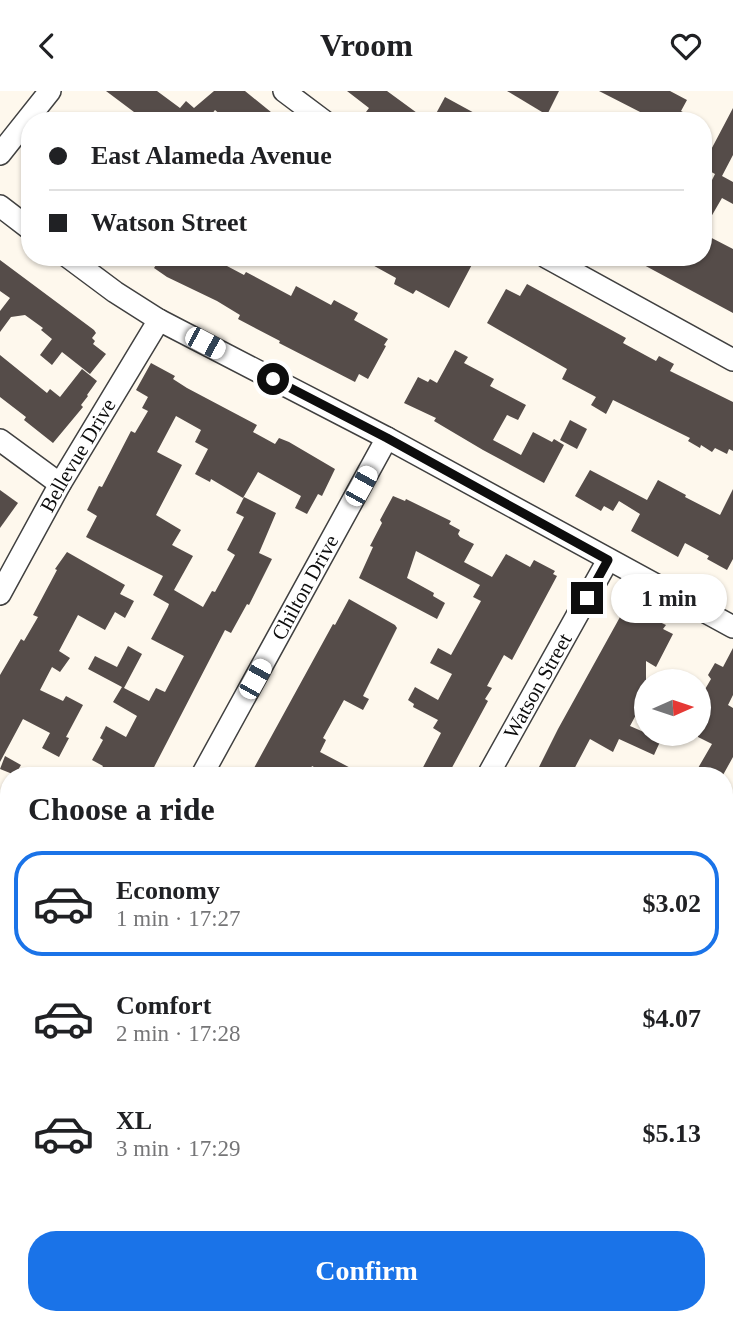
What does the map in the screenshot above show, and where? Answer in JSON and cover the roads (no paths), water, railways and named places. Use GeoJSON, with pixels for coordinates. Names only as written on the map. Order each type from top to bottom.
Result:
{"type":"FeatureCollection","features":[{"type":"Feature","properties":{"kind":"street"},"geometry":{"type":"LineString","coordinates":[[33,112],[50,91]]}},
{"type":"Feature","properties":{"kind":"street"},"geometry":{"type":"LineString","coordinates":[[284,91],[312,112]]}},
{"type":"Feature","properties":{"kind":"street"},"geometry":{"type":"LineString","coordinates":[[0,154],[21,128]]}},
{"type":"Feature","properties":{"kind":"street"},"geometry":{"type":"LineString","coordinates":[[0,207],[21,222]]}},
{"type":"Feature","properties":{"kind":"street"},"geometry":{"type":"LineString","coordinates":[[80,266],[159,320],[387,438],[733,627]]}},
{"type":"Feature","properties":{"kind":"street"},"geometry":{"type":"LineString","coordinates":[[562,266],[733,360]]}},
{"type":"Feature","properties":{"kind":"street","name":"Bellevue Drive"},"geometry":{"type":"LineString","coordinates":[[0,594],[60,484],[159,320]]}},
{"type":"Feature","properties":{"kind":"street","name":"Chilton Drive"},"geometry":{"type":"LineString","coordinates":[[206,767],[387,438]]}},
{"type":"Feature","properties":{"kind":"street"},"geometry":{"type":"LineString","coordinates":[[0,440],[60,484]]}},
{"type":"Feature","properties":{"kind":"street","name":"Watson Street"},"geometry":{"type":"LineString","coordinates":[[492,767],[608,560]]}}]}
